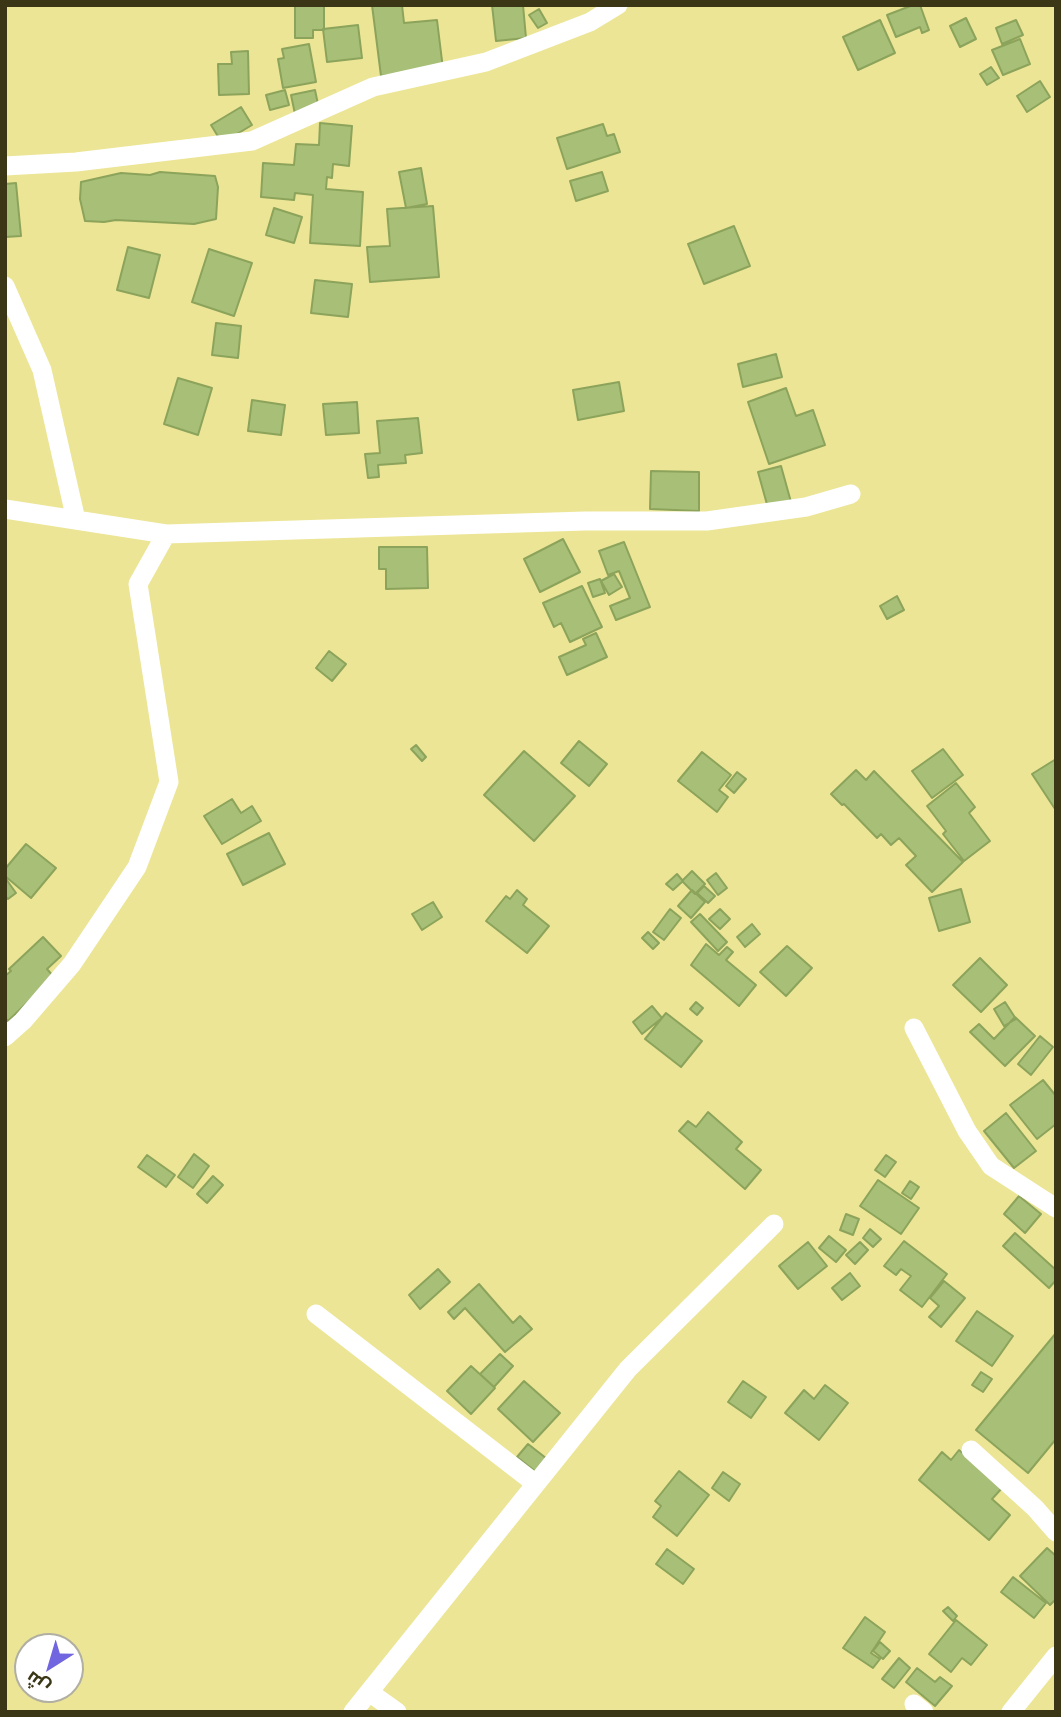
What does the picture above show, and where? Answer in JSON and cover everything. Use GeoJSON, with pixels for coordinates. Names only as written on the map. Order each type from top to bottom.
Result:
{"type":"FeatureCollection","features":[{"type":"Feature","properties":{"kind":"street"},"geometry":{"type":"LineString","coordinates":[[5,166],[76,162],[252,141],[373,87],[486,62],[590,22],[618,5]]}},
{"type":"Feature","properties":{"kind":"street"},"geometry":{"type":"LineString","coordinates":[[5,286],[42,370],[76,520]]}},
{"type":"Feature","properties":{"kind":"street"},"geometry":{"type":"LineString","coordinates":[[5,509],[166,534],[585,521],[707,520],[806,507],[851,494]]}},
{"type":"Feature","properties":{"kind":"street"},"geometry":{"type":"LineString","coordinates":[[5,1037],[23,1021],[72,964],[136,867],[169,782],[138,584],[166,534]]}},
{"type":"Feature","properties":{"kind":"street"},"geometry":{"type":"LineString","coordinates":[[914,1028],[967,1131],[991,1166],[1056,1209]]}},
{"type":"Feature","properties":{"kind":"street"},"geometry":{"type":"LineString","coordinates":[[353,1712],[628,1369],[774,1224]]}},
{"type":"Feature","properties":{"kind":"street"},"geometry":{"type":"LineString","coordinates":[[316,1314],[536,1484]]}},
{"type":"Feature","properties":{"kind":"street"},"geometry":{"type":"LineString","coordinates":[[971,1450],[1035,1508],[1056,1532]]}},
{"type":"Feature","properties":{"kind":"street"},"geometry":{"type":"LineString","coordinates":[[1011,1712],[1056,1656]]}},
{"type":"Feature","properties":{"kind":"street"},"geometry":{"type":"LineString","coordinates":[[369,1692],[397,1712]]}},
{"type":"Feature","properties":{"kind":"building"},"geometry":{"type":"Polygon","coordinates":[[[295,5],[324,5],[324,30],[313,30],[313,38],[295,38],[295,5]]]}},
{"type":"Feature","properties":{"kind":"building"},"geometry":{"type":"Polygon","coordinates":[[[372,5],[402,5],[404,23],[437,20],[443,69],[381,76],[372,5]]]}},
{"type":"Feature","properties":{"kind":"building"},"geometry":{"type":"Polygon","coordinates":[[[492,5],[523,5],[526,38],[496,41],[492,5]]]}},
{"type":"Feature","properties":{"kind":"building"},"geometry":{"type":"Polygon","coordinates":[[[920,5],[929,30],[922,33],[920,27],[896,37],[887,15],[920,5]]]}},
{"type":"Feature","properties":{"kind":"building"},"geometry":{"type":"Polygon","coordinates":[[[539,9],[547,23],[538,28],[529,15],[539,9]]]}},
{"type":"Feature","properties":{"kind":"building"},"geometry":{"type":"Polygon","coordinates":[[[966,18],[976,39],[960,47],[950,26],[966,18]]]}},
{"type":"Feature","properties":{"kind":"building"},"geometry":{"type":"Polygon","coordinates":[[[880,20],[895,53],[858,70],[843,37],[880,20]]]}},
{"type":"Feature","properties":{"kind":"building"},"geometry":{"type":"Polygon","coordinates":[[[1016,20],[1023,35],[1002,44],[996,28],[1016,20]]]}},
{"type":"Feature","properties":{"kind":"building"},"geometry":{"type":"Polygon","coordinates":[[[358,25],[362,58],[327,62],[323,29],[358,25]]]}},
{"type":"Feature","properties":{"kind":"building"},"geometry":{"type":"Polygon","coordinates":[[[1020,39],[1030,64],[1003,75],[992,50],[1020,39]]]}},
{"type":"Feature","properties":{"kind":"building"},"geometry":{"type":"Polygon","coordinates":[[[309,44],[316,82],[283,88],[278,59],[284,58],[282,49],[309,44]]]}},
{"type":"Feature","properties":{"kind":"building"},"geometry":{"type":"Polygon","coordinates":[[[248,51],[249,94],[219,95],[218,64],[232,64],[231,52],[248,51]]]}},
{"type":"Feature","properties":{"kind":"building"},"geometry":{"type":"Polygon","coordinates":[[[991,67],[999,78],[987,85],[980,74],[991,67]]]}},
{"type":"Feature","properties":{"kind":"building"},"geometry":{"type":"Polygon","coordinates":[[[1040,81],[1050,97],[1027,112],[1017,96],[1040,81]]]}},
{"type":"Feature","properties":{"kind":"building"},"geometry":{"type":"Polygon","coordinates":[[[285,90],[289,105],[270,110],[266,95],[285,90]]]}},
{"type":"Feature","properties":{"kind":"building"},"geometry":{"type":"Polygon","coordinates":[[[315,90],[319,109],[295,114],[291,95],[315,90]]]}},
{"type":"Feature","properties":{"kind":"building"},"geometry":{"type":"Polygon","coordinates":[[[241,107],[252,125],[222,143],[211,125],[241,107]]]}},
{"type":"Feature","properties":{"kind":"building"},"geometry":{"type":"Polygon","coordinates":[[[320,123],[352,126],[349,166],[333,164],[332,178],[327,177],[326,189],[363,192],[360,246],[310,243],[313,195],[295,193],[294,200],[261,197],[263,163],[294,165],[296,144],[319,145],[320,123]]]}},
{"type":"Feature","properties":{"kind":"building"},"geometry":{"type":"Polygon","coordinates":[[[603,124],[607,136],[614,134],[620,152],[567,169],[557,138],[603,124]]]}},
{"type":"Feature","properties":{"kind":"building"},"geometry":{"type":"Polygon","coordinates":[[[421,168],[427,204],[406,208],[399,172],[421,168]]]}},
{"type":"Feature","properties":{"kind":"building"},"geometry":{"type":"Polygon","coordinates":[[[160,172],[215,176],[218,187],[216,219],[194,224],[85,221],[80,199],[81,182],[121,173],[150,175],[160,172]]]}},
{"type":"Feature","properties":{"kind":"building"},"geometry":{"type":"Polygon","coordinates":[[[602,172],[608,191],[576,201],[570,181],[602,172]]]}},
{"type":"Feature","properties":{"kind":"building"},"geometry":{"type":"Polygon","coordinates":[[[16,183],[21,236],[5,237],[5,184],[16,183]]]}},
{"type":"Feature","properties":{"kind":"building"},"geometry":{"type":"Polygon","coordinates":[[[433,206],[439,277],[370,282],[367,247],[390,246],[387,209],[433,206]]]}},
{"type":"Feature","properties":{"kind":"building"},"geometry":{"type":"Polygon","coordinates":[[[274,208],[302,217],[294,243],[266,235],[274,208]]]}},
{"type":"Feature","properties":{"kind":"building"},"geometry":{"type":"Polygon","coordinates":[[[734,226],[750,266],[704,284],[688,244],[734,226]]]}},
{"type":"Feature","properties":{"kind":"building"},"geometry":{"type":"Polygon","coordinates":[[[128,247],[160,255],[149,298],[117,290],[128,247]]]}},
{"type":"Feature","properties":{"kind":"building"},"geometry":{"type":"Polygon","coordinates":[[[209,249],[252,263],[234,316],[192,302],[209,249]]]}},
{"type":"Feature","properties":{"kind":"building"},"geometry":{"type":"Polygon","coordinates":[[[315,280],[352,284],[348,317],[311,313],[315,280]]]}},
{"type":"Feature","properties":{"kind":"building"},"geometry":{"type":"Polygon","coordinates":[[[216,323],[241,326],[238,358],[212,355],[216,323]]]}},
{"type":"Feature","properties":{"kind":"building"},"geometry":{"type":"Polygon","coordinates":[[[776,354],[782,377],[743,387],[738,364],[776,354]]]}},
{"type":"Feature","properties":{"kind":"building"},"geometry":{"type":"Polygon","coordinates":[[[178,378],[212,388],[198,435],[164,424],[178,378]]]}},
{"type":"Feature","properties":{"kind":"building"},"geometry":{"type":"Polygon","coordinates":[[[619,382],[624,411],[578,420],[573,390],[619,382]]]}},
{"type":"Feature","properties":{"kind":"building"},"geometry":{"type":"Polygon","coordinates":[[[786,388],[796,416],[813,410],[825,445],[769,464],[748,402],[786,388]]]}},
{"type":"Feature","properties":{"kind":"building"},"geometry":{"type":"Polygon","coordinates":[[[252,400],[285,405],[281,435],[248,431],[252,400]]]}},
{"type":"Feature","properties":{"kind":"building"},"geometry":{"type":"Polygon","coordinates":[[[357,402],[359,433],[326,435],[323,404],[357,402]]]}},
{"type":"Feature","properties":{"kind":"building"},"geometry":{"type":"Polygon","coordinates":[[[418,418],[422,453],[405,455],[406,463],[378,465],[379,477],[368,478],[365,454],[380,453],[377,421],[418,418]]]}},
{"type":"Feature","properties":{"kind":"building"},"geometry":{"type":"Polygon","coordinates":[[[781,466],[791,502],[768,508],[758,472],[781,466]]]}},
{"type":"Feature","properties":{"kind":"building"},"geometry":{"type":"Polygon","coordinates":[[[651,471],[699,472],[699,511],[650,509],[651,471]]]}},
{"type":"Feature","properties":{"kind":"building"},"geometry":{"type":"Polygon","coordinates":[[[563,539],[580,572],[540,592],[524,559],[563,539]]]}},
{"type":"Feature","properties":{"kind":"building"},"geometry":{"type":"Polygon","coordinates":[[[624,542],[650,607],[616,620],[610,606],[630,598],[619,571],[608,575],[599,551],[624,542]]]}},
{"type":"Feature","properties":{"kind":"building"},"geometry":{"type":"Polygon","coordinates":[[[379,547],[427,547],[428,588],[386,589],[386,569],[379,569],[379,547]]]}},
{"type":"Feature","properties":{"kind":"building"},"geometry":{"type":"Polygon","coordinates":[[[614,574],[622,587],[609,595],[601,581],[614,574]]]}},
{"type":"Feature","properties":{"kind":"building"},"geometry":{"type":"Polygon","coordinates":[[[600,579],[605,593],[593,597],[588,583],[600,579]]]}},
{"type":"Feature","properties":{"kind":"building"},"geometry":{"type":"Polygon","coordinates":[[[582,586],[602,627],[570,642],[561,623],[554,627],[543,603],[582,586]]]}},
{"type":"Feature","properties":{"kind":"building"},"geometry":{"type":"Polygon","coordinates":[[[897,596],[904,610],[887,619],[880,606],[897,596]]]}},
{"type":"Feature","properties":{"kind":"building"},"geometry":{"type":"Polygon","coordinates":[[[596,633],[607,657],[567,675],[559,657],[586,645],[583,639],[596,633]]]}},
{"type":"Feature","properties":{"kind":"building"},"geometry":{"type":"Polygon","coordinates":[[[329,651],[346,664],[332,681],[316,668],[329,651]]]}},
{"type":"Feature","properties":{"kind":"building"},"geometry":{"type":"Polygon","coordinates":[[[579,741],[607,764],[589,786],[561,763],[579,741]]]}},
{"type":"Feature","properties":{"kind":"building"},"geometry":{"type":"Polygon","coordinates":[[[416,745],[426,757],[422,761],[411,749],[416,745]]]}},
{"type":"Feature","properties":{"kind":"building"},"geometry":{"type":"Polygon","coordinates":[[[943,749],[963,775],[932,798],[912,771],[943,749]]]}},
{"type":"Feature","properties":{"kind":"building"},"geometry":{"type":"Polygon","coordinates":[[[524,751],[575,796],[534,841],[484,795],[524,751]]]}},
{"type":"Feature","properties":{"kind":"building"},"geometry":{"type":"Polygon","coordinates":[[[702,752],[731,775],[719,790],[728,797],[717,812],[678,781],[702,752]]]}},
{"type":"Feature","properties":{"kind":"building"},"geometry":{"type":"Polygon","coordinates":[[[1056,759],[1056,808],[1055,809],[1032,774],[1056,759]]]}},
{"type":"Feature","properties":{"kind":"building"},"geometry":{"type":"Polygon","coordinates":[[[856,770],[866,780],[874,771],[963,862],[932,892],[906,865],[916,856],[899,838],[891,845],[881,834],[877,838],[831,794],[856,770]]]}},
{"type":"Feature","properties":{"kind":"building"},"geometry":{"type":"Polygon","coordinates":[[[737,772],[746,779],[734,793],[726,786],[737,772]]]}},
{"type":"Feature","properties":{"kind":"building"},"geometry":{"type":"Polygon","coordinates":[[[956,783],[975,807],[969,813],[990,841],[964,861],[943,834],[946,831],[927,806],[956,783]]]}},
{"type":"Feature","properties":{"kind":"building"},"geometry":{"type":"Polygon","coordinates":[[[232,799],[241,813],[252,806],[261,821],[222,844],[204,816],[232,799]]]}},
{"type":"Feature","properties":{"kind":"building"},"geometry":{"type":"Polygon","coordinates":[[[269,833],[285,864],[243,885],[227,854],[269,833]]]}},
{"type":"Feature","properties":{"kind":"building"},"geometry":{"type":"Polygon","coordinates":[[[26,844],[56,868],[31,898],[5,876],[5,869],[26,844]]]}},
{"type":"Feature","properties":{"kind":"building"},"geometry":{"type":"Polygon","coordinates":[[[692,871],[705,884],[695,894],[682,881],[692,871]]]}},
{"type":"Feature","properties":{"kind":"building"},"geometry":{"type":"Polygon","coordinates":[[[716,873],[727,888],[718,895],[707,880],[716,873]]]}},
{"type":"Feature","properties":{"kind":"building"},"geometry":{"type":"Polygon","coordinates":[[[677,874],[683,881],[673,890],[666,884],[677,874]]]}},
{"type":"Feature","properties":{"kind":"building"},"geometry":{"type":"Polygon","coordinates":[[[6,879],[16,893],[8,899],[5,896],[6,879]]]}},
{"type":"Feature","properties":{"kind":"building"},"geometry":{"type":"Polygon","coordinates":[[[704,886],[715,896],[708,903],[697,893],[704,886]]]}},
{"type":"Feature","properties":{"kind":"building"},"geometry":{"type":"Polygon","coordinates":[[[961,889],[970,922],[939,931],[929,898],[961,889]]]}},
{"type":"Feature","properties":{"kind":"building"},"geometry":{"type":"Polygon","coordinates":[[[517,890],[527,899],[523,905],[549,926],[527,953],[486,921],[506,896],[510,899],[517,890]]]}},
{"type":"Feature","properties":{"kind":"building"},"geometry":{"type":"Polygon","coordinates":[[[692,890],[705,902],[691,918],[678,906],[692,890]]]}},
{"type":"Feature","properties":{"kind":"building"},"geometry":{"type":"Polygon","coordinates":[[[433,902],[442,917],[422,930],[412,914],[433,902]]]}},
{"type":"Feature","properties":{"kind":"building"},"geometry":{"type":"Polygon","coordinates":[[[670,909],[681,918],[664,940],[653,932],[670,909]]]}},
{"type":"Feature","properties":{"kind":"building"},"geometry":{"type":"Polygon","coordinates":[[[720,909],[730,919],[720,929],[709,919],[720,909]]]}},
{"type":"Feature","properties":{"kind":"building"},"geometry":{"type":"Polygon","coordinates":[[[700,914],[727,942],[718,951],[691,922],[700,914]]]}},
{"type":"Feature","properties":{"kind":"building"},"geometry":{"type":"Polygon","coordinates":[[[752,924],[760,934],[745,947],[737,937],[752,924]]]}},
{"type":"Feature","properties":{"kind":"building"},"geometry":{"type":"Polygon","coordinates":[[[648,932],[659,943],[653,949],[642,938],[648,932]]]}},
{"type":"Feature","properties":{"kind":"building"},"geometry":{"type":"Polygon","coordinates":[[[43,937],[61,956],[47,969],[54,977],[8,1021],[5,1018],[5,976],[43,937]]]}},
{"type":"Feature","properties":{"kind":"building"},"geometry":{"type":"Polygon","coordinates":[[[706,944],[719,955],[727,947],[733,952],[726,960],[756,985],[739,1006],[691,965],[706,944]]]}},
{"type":"Feature","properties":{"kind":"building"},"geometry":{"type":"Polygon","coordinates":[[[787,946],[812,968],[786,996],[760,972],[787,946]]]}},
{"type":"Feature","properties":{"kind":"building"},"geometry":{"type":"Polygon","coordinates":[[[980,958],[1007,985],[981,1012],[953,985],[980,958]]]}},
{"type":"Feature","properties":{"kind":"building"},"geometry":{"type":"Polygon","coordinates":[[[696,1002],[703,1008],[697,1015],[690,1009],[696,1002]]]}},
{"type":"Feature","properties":{"kind":"building"},"geometry":{"type":"Polygon","coordinates":[[[1005,1002],[1016,1019],[1004,1026],[994,1009],[1005,1002]]]}},
{"type":"Feature","properties":{"kind":"building"},"geometry":{"type":"Polygon","coordinates":[[[652,1006],[662,1018],[642,1034],[633,1022],[652,1006]]]}},
{"type":"Feature","properties":{"kind":"building"},"geometry":{"type":"Polygon","coordinates":[[[666,1013],[702,1041],[681,1067],[645,1039],[666,1013]]]}},
{"type":"Feature","properties":{"kind":"building"},"geometry":{"type":"Polygon","coordinates":[[[1015,1017],[1035,1036],[1005,1066],[970,1032],[979,1024],[994,1039],[1015,1017]]]}},
{"type":"Feature","properties":{"kind":"building"},"geometry":{"type":"Polygon","coordinates":[[[1040,1036],[1053,1047],[1031,1075],[1018,1064],[1040,1036]]]}},
{"type":"Feature","properties":{"kind":"building"},"geometry":{"type":"Polygon","coordinates":[[[1043,1080],[1056,1096],[1056,1124],[1037,1139],[1010,1105],[1043,1080]]]}},
{"type":"Feature","properties":{"kind":"building"},"geometry":{"type":"Polygon","coordinates":[[[708,1112],[742,1142],[736,1149],[761,1170],[745,1189],[679,1131],[688,1121],[696,1127],[708,1112]]]}},
{"type":"Feature","properties":{"kind":"building"},"geometry":{"type":"Polygon","coordinates":[[[1006,1113],[1036,1151],[1014,1168],[984,1131],[1006,1113]]]}},
{"type":"Feature","properties":{"kind":"building"},"geometry":{"type":"Polygon","coordinates":[[[194,1154],[209,1166],[193,1188],[178,1177],[194,1154]]]}},
{"type":"Feature","properties":{"kind":"building"},"geometry":{"type":"Polygon","coordinates":[[[147,1155],[175,1175],[166,1187],[138,1167],[147,1155]]]}},
{"type":"Feature","properties":{"kind":"building"},"geometry":{"type":"Polygon","coordinates":[[[886,1155],[896,1162],[885,1177],[875,1170],[886,1155]]]}},
{"type":"Feature","properties":{"kind":"building"},"geometry":{"type":"Polygon","coordinates":[[[213,1176],[223,1185],[207,1203],[197,1194],[213,1176]]]}},
{"type":"Feature","properties":{"kind":"building"},"geometry":{"type":"Polygon","coordinates":[[[878,1180],[919,1208],[901,1234],[860,1206],[878,1180]]]}},
{"type":"Feature","properties":{"kind":"building"},"geometry":{"type":"Polygon","coordinates":[[[910,1181],[919,1187],[911,1199],[902,1193],[910,1181]]]}},
{"type":"Feature","properties":{"kind":"building"},"geometry":{"type":"Polygon","coordinates":[[[1019,1196],[1041,1214],[1025,1233],[1004,1214],[1019,1196]]]}},
{"type":"Feature","properties":{"kind":"building"},"geometry":{"type":"Polygon","coordinates":[[[846,1214],[859,1219],[853,1235],[840,1230],[846,1214]]]}},
{"type":"Feature","properties":{"kind":"building"},"geometry":{"type":"Polygon","coordinates":[[[870,1229],[881,1239],[873,1247],[863,1238],[870,1229]]]}},
{"type":"Feature","properties":{"kind":"building"},"geometry":{"type":"Polygon","coordinates":[[[1015,1233],[1056,1270],[1056,1280],[1049,1288],[1003,1246],[1015,1233]]]}},
{"type":"Feature","properties":{"kind":"building"},"geometry":{"type":"Polygon","coordinates":[[[829,1236],[846,1250],[836,1262],[819,1248],[829,1236]]]}},
{"type":"Feature","properties":{"kind":"building"},"geometry":{"type":"Polygon","coordinates":[[[904,1241],[947,1274],[922,1307],[900,1290],[911,1276],[901,1269],[896,1275],[884,1266],[904,1241]]]}},
{"type":"Feature","properties":{"kind":"building"},"geometry":{"type":"Polygon","coordinates":[[[808,1242],[827,1266],[798,1289],[779,1266],[808,1242]]]}},
{"type":"Feature","properties":{"kind":"building"},"geometry":{"type":"Polygon","coordinates":[[[860,1242],[868,1250],[855,1264],[846,1255],[860,1242]]]}},
{"type":"Feature","properties":{"kind":"building"},"geometry":{"type":"Polygon","coordinates":[[[438,1269],[450,1282],[420,1309],[409,1295],[438,1269]]]}},
{"type":"Feature","properties":{"kind":"building"},"geometry":{"type":"Polygon","coordinates":[[[850,1273],[860,1286],[842,1300],[832,1288],[850,1273]]]}},
{"type":"Feature","properties":{"kind":"building"},"geometry":{"type":"Polygon","coordinates":[[[944,1281],[965,1298],[941,1327],[929,1317],[939,1306],[930,1298],[944,1281]]]}},
{"type":"Feature","properties":{"kind":"building"},"geometry":{"type":"Polygon","coordinates":[[[479,1284],[513,1323],[520,1316],[532,1329],[505,1352],[465,1308],[454,1319],[448,1312],[479,1284]]]}},
{"type":"Feature","properties":{"kind":"building"},"geometry":{"type":"Polygon","coordinates":[[[977,1311],[1013,1336],[992,1366],[956,1341],[977,1311]]]}},
{"type":"Feature","properties":{"kind":"building"},"geometry":{"type":"Polygon","coordinates":[[[1056,1333],[1056,1439],[1028,1473],[976,1430],[1056,1333]]]}},
{"type":"Feature","properties":{"kind":"building"},"geometry":{"type":"Polygon","coordinates":[[[500,1354],[513,1366],[494,1387],[480,1374],[500,1354]]]}},
{"type":"Feature","properties":{"kind":"building"},"geometry":{"type":"Polygon","coordinates":[[[471,1366],[495,1388],[471,1414],[447,1391],[471,1366]]]}},
{"type":"Feature","properties":{"kind":"building"},"geometry":{"type":"Polygon","coordinates":[[[981,1372],[992,1379],[983,1392],[972,1385],[981,1372]]]}},
{"type":"Feature","properties":{"kind":"building"},"geometry":{"type":"Polygon","coordinates":[[[524,1381],[560,1413],[533,1442],[498,1409],[524,1381]]]}},
{"type":"Feature","properties":{"kind":"building"},"geometry":{"type":"Polygon","coordinates":[[[743,1381],[766,1397],[751,1418],[728,1402],[743,1381]]]}},
{"type":"Feature","properties":{"kind":"building"},"geometry":{"type":"Polygon","coordinates":[[[825,1385],[848,1403],[819,1440],[785,1413],[804,1390],[814,1399],[825,1385]]]}},
{"type":"Feature","properties":{"kind":"building"},"geometry":{"type":"Polygon","coordinates":[[[528,1444],[551,1462],[541,1476],[517,1457],[528,1444]]]}},
{"type":"Feature","properties":{"kind":"building"},"geometry":{"type":"Polygon","coordinates":[[[959,1450],[1003,1487],[992,1499],[1010,1515],[989,1540],[919,1480],[942,1452],[951,1460],[959,1450]]]}},
{"type":"Feature","properties":{"kind":"building"},"geometry":{"type":"Polygon","coordinates":[[[679,1471],[709,1495],[677,1536],[653,1517],[661,1506],[655,1501],[679,1471]]]}},
{"type":"Feature","properties":{"kind":"building"},"geometry":{"type":"Polygon","coordinates":[[[723,1472],[740,1484],[729,1501],[712,1488],[723,1472]]]}},
{"type":"Feature","properties":{"kind":"building"},"geometry":{"type":"Polygon","coordinates":[[[1047,1548],[1056,1556],[1056,1599],[1050,1605],[1020,1576],[1047,1548]]]}},
{"type":"Feature","properties":{"kind":"building"},"geometry":{"type":"Polygon","coordinates":[[[667,1549],[694,1569],[683,1584],[656,1564],[667,1549]]]}},
{"type":"Feature","properties":{"kind":"building"},"geometry":{"type":"Polygon","coordinates":[[[1013,1577],[1046,1603],[1034,1618],[1001,1592],[1013,1577]]]}},
{"type":"Feature","properties":{"kind":"building"},"geometry":{"type":"Polygon","coordinates":[[[948,1607],[957,1616],[953,1621],[943,1611],[948,1607]]]}},
{"type":"Feature","properties":{"kind":"building"},"geometry":{"type":"Polygon","coordinates":[[[865,1617],[885,1632],[871,1653],[880,1659],[873,1668],[843,1648],[865,1617]]]}},
{"type":"Feature","properties":{"kind":"building"},"geometry":{"type":"Polygon","coordinates":[[[956,1620],[987,1645],[971,1665],[962,1658],[951,1672],[929,1654],[956,1620]]]}},
{"type":"Feature","properties":{"kind":"building"},"geometry":{"type":"Polygon","coordinates":[[[880,1642],[890,1651],[883,1659],[873,1651],[880,1642]]]}},
{"type":"Feature","properties":{"kind":"building"},"geometry":{"type":"Polygon","coordinates":[[[899,1658],[910,1668],[894,1688],[882,1679],[899,1658]]]}},
{"type":"Feature","properties":{"kind":"building"},"geometry":{"type":"Polygon","coordinates":[[[917,1668],[935,1682],[940,1677],[952,1686],[935,1706],[906,1682],[917,1668]]]}}]}
